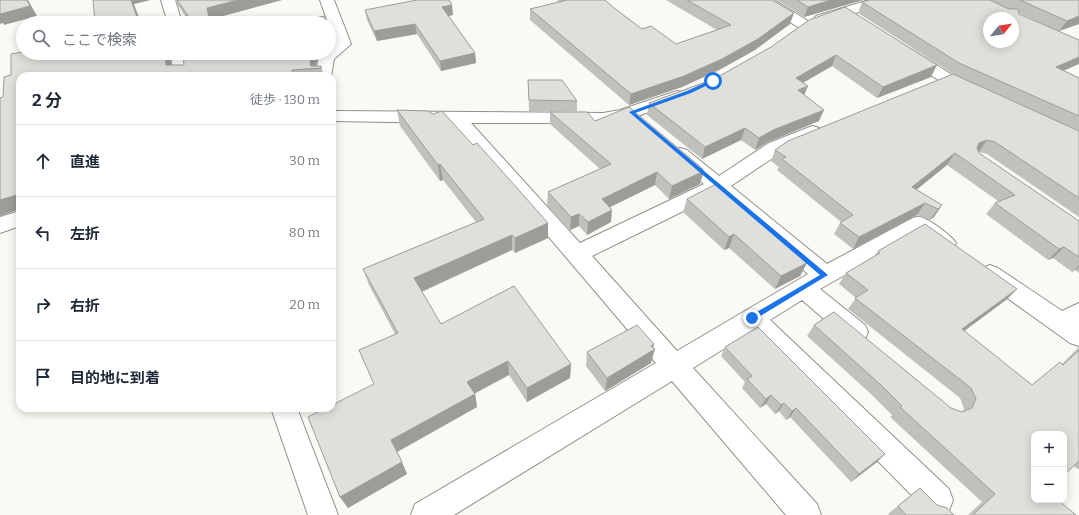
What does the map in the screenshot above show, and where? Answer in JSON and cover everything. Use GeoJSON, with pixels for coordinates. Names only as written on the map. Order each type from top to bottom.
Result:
{"type":"FeatureCollection","features":[{"type":"Feature","properties":{"kind":"street"},"geometry":{"type":"LineString","coordinates":[[168,0],[173,16]]}},
{"type":"Feature","properties":{"kind":"street"},"geometry":{"type":"LineString","coordinates":[[326,0],[332,16]]}},
{"type":"Feature","properties":{"kind":"street"},"geometry":{"type":"LineString","coordinates":[[764,0],[797,29],[883,0]]}},
{"type":"Feature","properties":{"kind":"street"},"geometry":{"type":"LineString","coordinates":[[844,12],[863,24]]}},
{"type":"Feature","properties":{"kind":"street"},"geometry":{"type":"LineString","coordinates":[[336,26],[343,44],[336,49]]}},
{"type":"Feature","properties":{"kind":"street"},"geometry":{"type":"LineString","coordinates":[[895,45],[946,78],[988,97]]}},
{"type":"Feature","properties":{"kind":"street"},"geometry":{"type":"LineString","coordinates":[[180,60],[181,72]]}},
{"type":"Feature","properties":{"kind":"street"},"geometry":{"type":"LineString","coordinates":[[324,72],[326,60]]}},
{"type":"Feature","properties":{"kind":"street"},"geometry":{"type":"LineString","coordinates":[[924,87],[946,78]]}},
{"type":"Feature","properties":{"kind":"street"},"geometry":{"type":"LineString","coordinates":[[336,116],[603,118],[631,112],[689,92]]}},
{"type":"Feature","properties":{"kind":"street"},"geometry":{"type":"LineString","coordinates":[[631,112],[648,127]]}},
{"type":"Feature","properties":{"kind":"street"},"geometry":{"type":"LineString","coordinates":[[457,118],[806,515]]}},
{"type":"Feature","properties":{"kind":"street"},"geometry":{"type":"LineString","coordinates":[[576,254],[717,186],[776,147],[827,126]]}},
{"type":"Feature","properties":{"kind":"street"},"geometry":{"type":"LineString","coordinates":[[666,142],[717,186],[814,282],[870,343]]}},
{"type":"Feature","properties":{"kind":"street"},"geometry":{"type":"LineString","coordinates":[[0,225],[16,219]]}},
{"type":"Feature","properties":{"kind":"street"},"geometry":{"type":"LineString","coordinates":[[426,515],[752,318],[918,224],[970,260],[1073,325]]}},
{"type":"Feature","properties":{"kind":"street"},"geometry":{"type":"LineString","coordinates":[[752,318],[938,500]]}},
{"type":"Feature","properties":{"kind":"street"},"geometry":{"type":"LineString","coordinates":[[285,412],[323,515]]}},
{"type":"Feature","properties":{"kind":"building"},"geometry":{"type":"Polygon","coordinates":[[[0,0],[27,0],[30,6],[0,14],[0,0]]]}},
{"type":"Feature","properties":{"kind":"building"},"geometry":{"type":"Polygon","coordinates":[[[93,0],[131,0],[137,16],[94,16],[93,0]]]}},
{"type":"Feature","properties":{"kind":"building"},"geometry":{"type":"Polygon","coordinates":[[[177,0],[238,0],[207,8],[209,16],[188,16],[177,0]]]}},
{"type":"Feature","properties":{"kind":"building"},"geometry":{"type":"Polygon","coordinates":[[[417,0],[449,0],[452,5],[442,7],[475,53],[440,61],[415,24],[374,31],[365,10],[417,0]]]}},
{"type":"Feature","properties":{"kind":"building"},"geometry":{"type":"Polygon","coordinates":[[[567,0],[605,0],[642,29],[651,26],[676,44],[731,25],[687,0],[772,0],[794,13],[758,39],[722,59],[684,76],[631,94],[530,9],[567,0]]]}},
{"type":"Feature","properties":{"kind":"building"},"geometry":{"type":"Polygon","coordinates":[[[797,0],[831,0],[808,7],[797,0]]]}},
{"type":"Feature","properties":{"kind":"building"},"geometry":{"type":"Polygon","coordinates":[[[870,0],[990,0],[1009,9],[1018,9],[1019,12],[983,12],[983,48],[1019,48],[1019,14],[1079,40],[1079,57],[1056,67],[1079,78],[1079,116],[959,63],[862,2],[870,0]]]}},
{"type":"Feature","properties":{"kind":"building"},"geometry":{"type":"Polygon","coordinates":[[[1020,0],[1079,0],[1079,16],[1067,21],[1020,0]]]}},
{"type":"Feature","properties":{"kind":"building"},"geometry":{"type":"Polygon","coordinates":[[[845,7],[937,65],[883,87],[836,55],[796,78],[808,86],[798,90],[824,110],[773,130],[759,138],[745,128],[705,147],[649,103],[716,78],[771,47],[809,20],[845,7]]]}},
{"type":"Feature","properties":{"kind":"building"},"geometry":{"type":"Polygon","coordinates":[[[16,53],[16,60],[166,60],[166,65],[184,65],[184,60],[311,60],[311,66],[321,66],[321,68],[292,70],[292,72],[16,72],[16,195],[0,200],[0,98],[3,97],[4,77],[11,75],[11,54],[16,53]]]}},
{"type":"Feature","properties":{"kind":"building"},"geometry":{"type":"Polygon","coordinates":[[[953,74],[1079,131],[1079,198],[995,142],[987,140],[979,143],[977,148],[979,153],[1079,221],[1079,257],[1064,247],[1059,249],[995,203],[1015,195],[955,153],[912,187],[942,205],[938,209],[925,203],[859,237],[840,223],[853,215],[782,159],[786,157],[775,150],[788,141],[953,74]]]}},
{"type":"Feature","properties":{"kind":"building"},"geometry":{"type":"Polygon","coordinates":[[[528,80],[562,80],[577,101],[529,100],[528,80]]]}},
{"type":"Feature","properties":{"kind":"building"},"geometry":{"type":"Polygon","coordinates":[[[629,107],[704,171],[672,186],[657,172],[602,199],[612,210],[588,222],[579,214],[571,217],[548,192],[611,164],[550,112],[587,112],[595,121],[629,107]]]}},
{"type":"Feature","properties":{"kind":"building"},"geometry":{"type":"Polygon","coordinates":[[[397,110],[428,111],[433,114],[442,111],[473,145],[477,143],[548,223],[515,238],[512,235],[414,278],[441,324],[514,286],[571,364],[527,388],[508,361],[467,382],[475,394],[391,440],[402,462],[340,497],[308,417],[317,412],[336,412],[336,403],[374,384],[359,350],[398,333],[363,269],[484,219],[440,164],[438,165],[397,110]]]}},
{"type":"Feature","properties":{"kind":"building"},"geometry":{"type":"Polygon","coordinates":[[[718,183],[807,263],[781,276],[734,234],[729,237],[687,199],[718,183]]]}},
{"type":"Feature","properties":{"kind":"building"},"geometry":{"type":"Polygon","coordinates":[[[925,224],[1017,289],[962,329],[1032,385],[1060,362],[1063,365],[1079,350],[1079,461],[1067,472],[1067,431],[1031,431],[1031,503],[1062,503],[1076,515],[973,515],[995,494],[900,407],[902,406],[881,385],[814,325],[834,312],[951,408],[962,412],[972,408],[976,399],[971,388],[855,298],[868,290],[846,273],[880,253],[878,251],[925,224]]]}},
{"type":"Feature","properties":{"kind":"building"},"geometry":{"type":"Polygon","coordinates":[[[637,325],[654,344],[651,346],[655,349],[607,378],[587,352],[637,325]]]}},
{"type":"Feature","properties":{"kind":"building"},"geometry":{"type":"Polygon","coordinates":[[[758,327],[885,454],[859,474],[796,408],[792,411],[784,403],[781,405],[771,395],[766,399],[747,379],[752,376],[725,347],[758,327]]]}},
{"type":"Feature","properties":{"kind":"building"},"geometry":{"type":"Polygon","coordinates":[[[920,488],[937,505],[947,508],[954,515],[906,515],[898,506],[920,488]]]}},
{"type":"Feature","properties":{"kind":"route"},"geometry":{"type":"LineString","coordinates":[[713,81],[689,92],[631,112],[717,186],[825,275],[752,318]]}}]}
